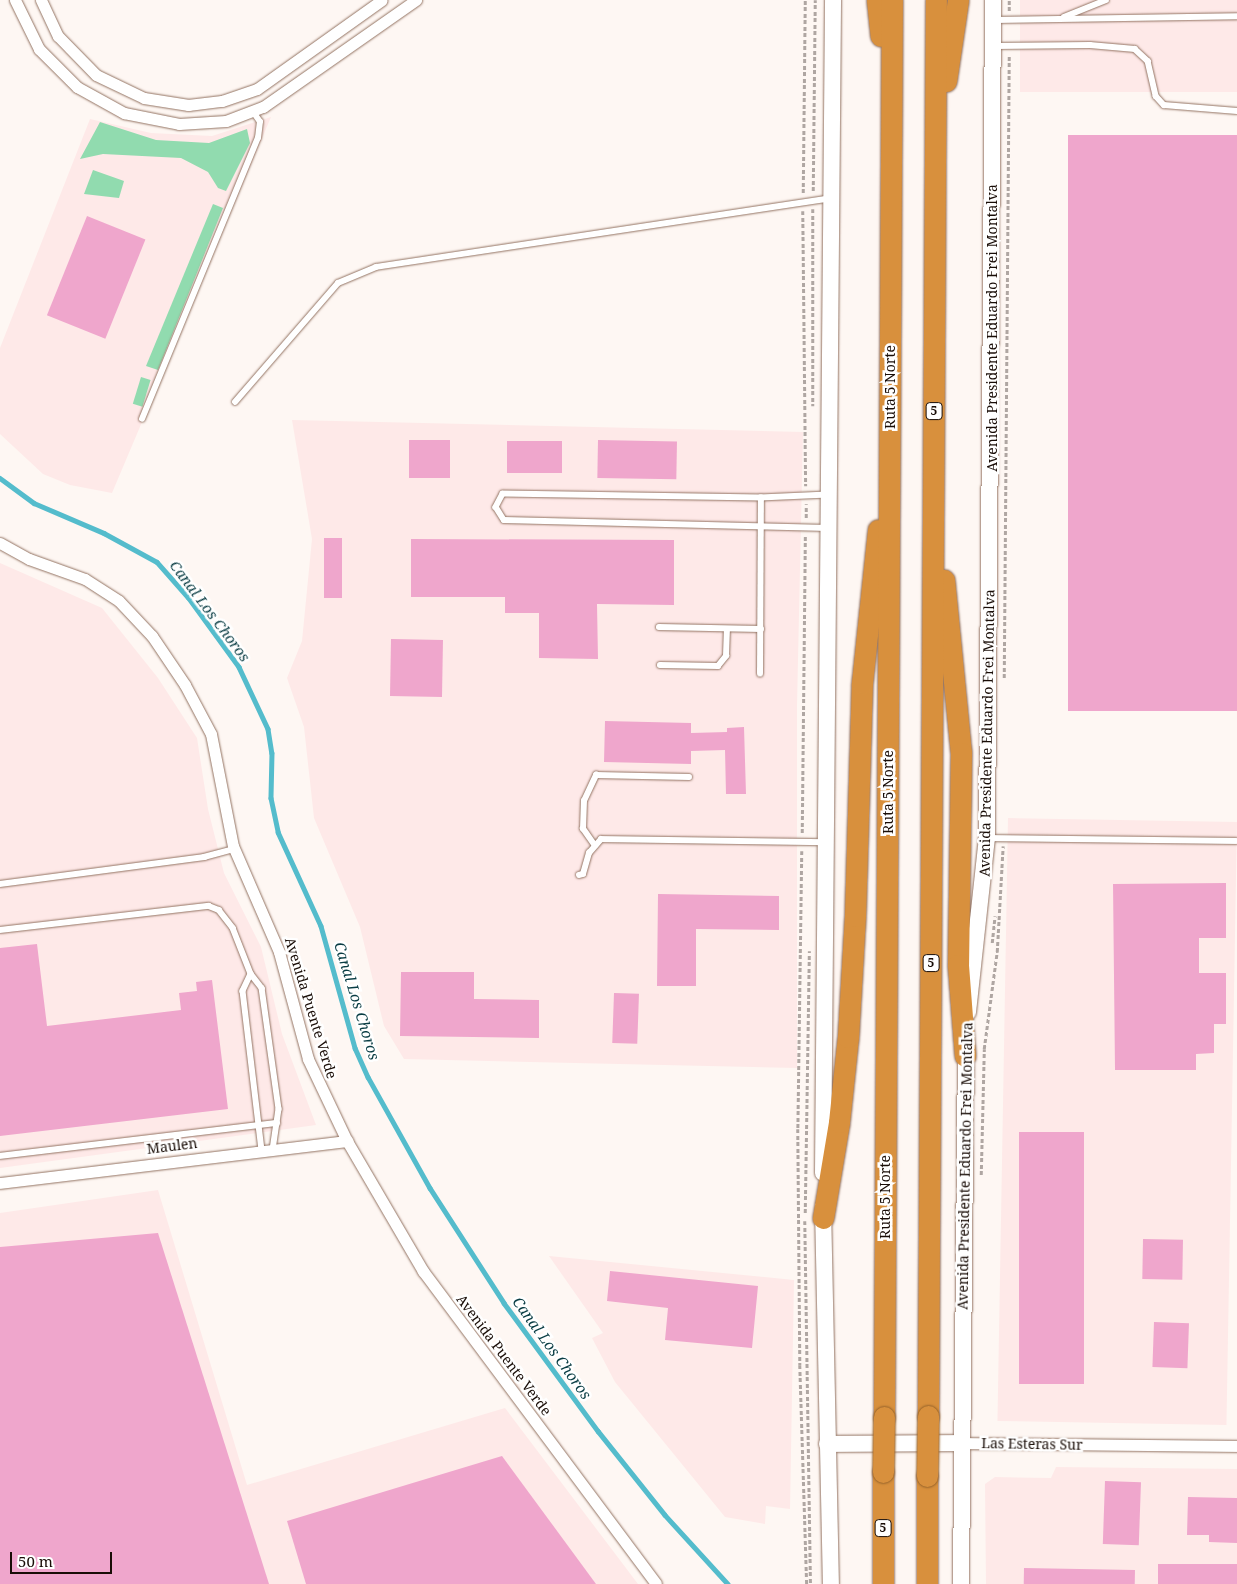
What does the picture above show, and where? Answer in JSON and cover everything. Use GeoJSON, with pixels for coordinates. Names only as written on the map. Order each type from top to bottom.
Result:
{"type":"FeatureCollection","features":[{"type":"Feature","properties":{"kind":"highway"},"geometry":{"type":"LineString","coordinates":[[877,0],[892,125]]}},
{"type":"Feature","properties":{"kind":"highway","name":"Ruta 5 Norte"},"geometry":{"type":"LineString","coordinates":[[882,1584],[892,0]]}},
{"type":"Feature","properties":{"kind":"highway","name":"5"},"geometry":{"type":"LineString","coordinates":[[927,1584],[936,0]]}},
{"type":"Feature","properties":{"kind":"highway"},"geometry":{"type":"LineString","coordinates":[[936,145],[958,0]]}},
{"type":"Feature","properties":{"kind":"highway"},"geometry":{"type":"LineString","coordinates":[[823,1218],[839,1122],[848,1037],[855,916],[862,683],[871,581],[890,453]]}},
{"type":"Feature","properties":{"kind":"highway"},"geometry":{"type":"LineString","coordinates":[[933,510],[951,636],[960,744],[962,814],[958,965],[965,1056]]}},
{"type":"Feature","properties":{"kind":"main road"},"geometry":{"type":"LineString","coordinates":[[831,1584],[823,1218],[833,0]]}},
{"type":"Feature","properties":{"kind":"main road","name":"Avenida Presidente Eduardo Frei Montalva"},"geometry":{"type":"LineString","coordinates":[[961,1584],[965,1056],[987,838],[993,0]]}},
{"type":"Feature","properties":{"kind":"main road","name":"Las Esteras Sur"},"geometry":{"type":"LineString","coordinates":[[827,1444],[961,1443]]}},
{"type":"Feature","properties":{"kind":"street"},"geometry":{"type":"LineString","coordinates":[[15,0],[40,48],[51,63],[77,87],[107,106],[142,118],[179,124],[226,121],[253,112],[292,89],[416,0]]}},
{"type":"Feature","properties":{"kind":"street"},"geometry":{"type":"LineString","coordinates":[[40,0],[58,36],[96,75],[144,98],[188,105],[222,101],[257,89],[382,0]]}},
{"type":"Feature","properties":{"kind":"street","name":"Avenida Puente Verde"},"geometry":{"type":"LineString","coordinates":[[0,543],[29,559],[96,585],[119,601],[152,636],[207,723],[234,849],[279,952],[308,1059],[347,1141],[423,1271],[656,1584]]}},
{"type":"Feature","properties":{"kind":"street","name":"Maulen"},"geometry":{"type":"LineString","coordinates":[[0,1183],[347,1141]]}},
{"type":"Feature","properties":{"kind":"street","name":"Las Esteras Sur"},"geometry":{"type":"LineString","coordinates":[[961,1443],[1237,1446]]}},
{"type":"Feature","properties":{"kind":"lane"},"geometry":{"type":"LineString","coordinates":[[1061,19],[1106,0]]}},
{"type":"Feature","properties":{"kind":"lane"},"geometry":{"type":"LineString","coordinates":[[993,20],[1237,16]]}},
{"type":"Feature","properties":{"kind":"lane"},"geometry":{"type":"LineString","coordinates":[[993,46],[1097,45],[1135,49],[1148,61],[1156,96],[1164,105],[1237,111]]}},
{"type":"Feature","properties":{"kind":"lane"},"geometry":{"type":"LineString","coordinates":[[142,419],[258,138],[260,122],[253,112]]}},
{"type":"Feature","properties":{"kind":"lane"},"geometry":{"type":"LineString","coordinates":[[236,402],[338,283],[376,267],[832,198]]}},
{"type":"Feature","properties":{"kind":"lane"},"geometry":{"type":"LineString","coordinates":[[830,495],[761,498],[503,494],[496,507],[504,520],[760,524],[830,528]]}},
{"type":"Feature","properties":{"kind":"lane"},"geometry":{"type":"LineString","coordinates":[[760,674],[761,498]]}},
{"type":"Feature","properties":{"kind":"lane"},"geometry":{"type":"LineString","coordinates":[[659,627],[727,630],[761,629]]}},
{"type":"Feature","properties":{"kind":"lane"},"geometry":{"type":"LineString","coordinates":[[660,665],[718,666],[726,656],[727,630]]}},
{"type":"Feature","properties":{"kind":"lane"},"geometry":{"type":"LineString","coordinates":[[595,846],[583,830],[584,801],[596,775],[689,777]]}},
{"type":"Feature","properties":{"kind":"lane"},"geometry":{"type":"LineString","coordinates":[[579,875],[583,874],[595,846],[601,838],[827,842]]}},
{"type":"Feature","properties":{"kind":"lane"},"geometry":{"type":"LineString","coordinates":[[987,838],[1236,842]]}},
{"type":"Feature","properties":{"kind":"lane"},"geometry":{"type":"LineString","coordinates":[[0,884],[204,857],[234,849]]}},
{"type":"Feature","properties":{"kind":"lane"},"geometry":{"type":"LineString","coordinates":[[0,930],[210,906],[226,916],[245,954],[251,974],[262,988],[279,1109],[277,1124],[268,1150]]}},
{"type":"Feature","properties":{"kind":"lane"},"geometry":{"type":"LineString","coordinates":[[251,974],[244,991],[259,1124],[268,1150]]}},
{"type":"Feature","properties":{"kind":"lane"},"geometry":{"type":"LineString","coordinates":[[0,1156],[259,1124],[277,1124]]}},
{"type":"Feature","properties":{"kind":"path"},"geometry":{"type":"LineString","coordinates":[[805,0],[803,202],[806,526],[798,1139],[800,1365],[807,1584]]}},
{"type":"Feature","properties":{"kind":"shaded area"},"geometry":{"type":"Polygon","coordinates":[[[1020,0],[1237,0],[1237,92],[1020,92],[1020,0]]]}},
{"type":"Feature","properties":{"kind":"shaded area"},"geometry":{"type":"Polygon","coordinates":[[[271,117],[112,493],[70,485],[43,474],[0,434],[0,348],[90,119],[151,133],[212,136],[271,117]]]}},
{"type":"Feature","properties":{"kind":"shaded area"},"geometry":{"type":"Polygon","coordinates":[[[292,420],[803,432],[797,706],[797,1068],[404,1059],[384,1026],[360,927],[314,818],[304,727],[287,678],[302,641],[312,539],[292,420]]]}},
{"type":"Feature","properties":{"kind":"shaded area"},"geometry":{"type":"Polygon","coordinates":[[[0,563],[102,608],[158,678],[197,738],[208,809],[224,873],[261,947],[282,1034],[316,1125],[0,1168],[0,563]]]}},
{"type":"Feature","properties":{"kind":"shaded area"},"geometry":{"type":"Polygon","coordinates":[[[1008,818],[1237,822],[1226,1425],[997,1421],[1008,818]]]}},
{"type":"Feature","properties":{"kind":"shaded area"},"geometry":{"type":"Polygon","coordinates":[[[158,1190],[247,1485],[505,1408],[638,1584],[0,1584],[0,1213],[158,1190]]]}},
{"type":"Feature","properties":{"kind":"shaded area"},"geometry":{"type":"Polygon","coordinates":[[[549,1256],[794,1280],[790,1509],[766,1506],[765,1524],[725,1517],[615,1382],[592,1338],[603,1333],[549,1256]]]}},
{"type":"Feature","properties":{"kind":"shaded area"},"geometry":{"type":"Polygon","coordinates":[[[1056,1467],[1237,1469],[1237,1584],[986,1584],[985,1484],[995,1477],[1051,1478],[1056,1467]]]}},
{"type":"Feature","properties":{"kind":"green space"},"geometry":{"type":"Polygon","coordinates":[[[100,122],[156,140],[209,143],[247,129],[250,143],[226,191],[218,188],[208,172],[181,158],[103,154],[80,159],[100,122]]]}},
{"type":"Feature","properties":{"kind":"green space"},"geometry":{"type":"Polygon","coordinates":[[[93,170],[124,181],[119,198],[84,194],[93,170]]]}},
{"type":"Feature","properties":{"kind":"green space"},"geometry":{"type":"Polygon","coordinates":[[[213,204],[223,208],[158,370],[146,366],[213,204]]]}},
{"type":"Feature","properties":{"kind":"green space"},"geometry":{"type":"Polygon","coordinates":[[[141,377],[151,380],[142,407],[133,404],[141,377]]]}},
{"type":"Feature","properties":{"kind":"building"},"geometry":{"type":"Polygon","coordinates":[[[1068,135],[1237,135],[1237,711],[1068,711],[1068,135]]]}},
{"type":"Feature","properties":{"kind":"building"},"geometry":{"type":"Polygon","coordinates":[[[87,216],[145,240],[105,339],[47,315],[87,216]]]}},
{"type":"Feature","properties":{"kind":"building"},"geometry":{"type":"Polygon","coordinates":[[[409,440],[450,440],[450,478],[409,478],[409,440]]]}},
{"type":"Feature","properties":{"kind":"building"},"geometry":{"type":"Polygon","coordinates":[[[598,440],[677,441],[676,479],[597,478],[598,440]]]}},
{"type":"Feature","properties":{"kind":"building"},"geometry":{"type":"Polygon","coordinates":[[[507,441],[562,441],[562,473],[507,473],[507,441]]]}},
{"type":"Feature","properties":{"kind":"building"},"geometry":{"type":"Polygon","coordinates":[[[324,538],[342,538],[342,598],[324,598],[324,538]]]}},
{"type":"Feature","properties":{"kind":"building"},"geometry":{"type":"Polygon","coordinates":[[[411,539],[674,540],[674,605],[597,604],[598,659],[539,658],[539,613],[505,613],[505,597],[411,597],[411,539]]]}},
{"type":"Feature","properties":{"kind":"building"},"geometry":{"type":"Polygon","coordinates":[[[391,639],[443,640],[442,697],[390,696],[391,639]]]}},
{"type":"Feature","properties":{"kind":"building"},"geometry":{"type":"Polygon","coordinates":[[[605,721],[691,723],[691,733],[727,732],[727,728],[744,727],[746,794],[726,794],[725,750],[691,751],[691,764],[604,762],[605,721]]]}},
{"type":"Feature","properties":{"kind":"building"},"geometry":{"type":"Polygon","coordinates":[[[1226,883],[1226,938],[1199,938],[1199,973],[1226,973],[1226,1024],[1214,1024],[1214,1053],[1196,1054],[1196,1070],[1115,1070],[1113,884],[1226,883]]]}},
{"type":"Feature","properties":{"kind":"building"},"geometry":{"type":"Polygon","coordinates":[[[658,894],[779,896],[779,930],[696,929],[696,986],[657,986],[658,894]]]}},
{"type":"Feature","properties":{"kind":"building"},"geometry":{"type":"Polygon","coordinates":[[[37,944],[47,1026],[181,1010],[179,993],[197,991],[196,982],[212,980],[228,1109],[0,1136],[0,948],[37,944]]]}},
{"type":"Feature","properties":{"kind":"building"},"geometry":{"type":"Polygon","coordinates":[[[401,972],[474,972],[474,999],[539,1000],[539,1038],[400,1036],[401,972]]]}},
{"type":"Feature","properties":{"kind":"building"},"geometry":{"type":"Polygon","coordinates":[[[614,993],[639,994],[637,1044],[612,1043],[614,993]]]}},
{"type":"Feature","properties":{"kind":"building"},"geometry":{"type":"Polygon","coordinates":[[[1019,1132],[1084,1132],[1084,1384],[1019,1384],[1019,1132]]]}},
{"type":"Feature","properties":{"kind":"building"},"geometry":{"type":"Polygon","coordinates":[[[158,1233],[269,1584],[0,1584],[0,1247],[158,1233]]]}},
{"type":"Feature","properties":{"kind":"building"},"geometry":{"type":"Polygon","coordinates":[[[1143,1239],[1183,1240],[1182,1280],[1142,1279],[1143,1239]]]}},
{"type":"Feature","properties":{"kind":"building"},"geometry":{"type":"Polygon","coordinates":[[[610,1271],[758,1286],[752,1348],[665,1340],[668,1308],[607,1301],[610,1271]]]}},
{"type":"Feature","properties":{"kind":"building"},"geometry":{"type":"Polygon","coordinates":[[[1154,1322],[1189,1323],[1187,1368],[1152,1367],[1154,1322]]]}},
{"type":"Feature","properties":{"kind":"building"},"geometry":{"type":"Polygon","coordinates":[[[502,1456],[596,1584],[306,1584],[287,1521],[502,1456]]]}},
{"type":"Feature","properties":{"kind":"building"},"geometry":{"type":"Polygon","coordinates":[[[1105,1481],[1141,1482],[1139,1545],[1103,1544],[1105,1481]]]}},
{"type":"Feature","properties":{"kind":"building"},"geometry":{"type":"Polygon","coordinates":[[[1188,1497],[1237,1498],[1237,1543],[1209,1542],[1209,1535],[1187,1535],[1188,1497]]]}},
{"type":"Feature","properties":{"kind":"building"},"geometry":{"type":"Polygon","coordinates":[[[1158,1564],[1237,1564],[1237,1584],[1158,1584],[1158,1564]]]}},
{"type":"Feature","properties":{"kind":"building"},"geometry":{"type":"Polygon","coordinates":[[[1024,1568],[1135,1570],[1135,1584],[1024,1584],[1024,1568]]]}},
{"type":"Feature","properties":{"kind":"waterway","name":"Canal Los Choros"},"geometry":{"type":"LineString","coordinates":[[0,478],[34,503],[104,533],[157,562],[188,597],[239,667],[268,729],[272,753],[271,798],[278,832],[321,926],[355,1048],[368,1077],[430,1188],[504,1303],[598,1431],[665,1515],[728,1584]]}}]}
